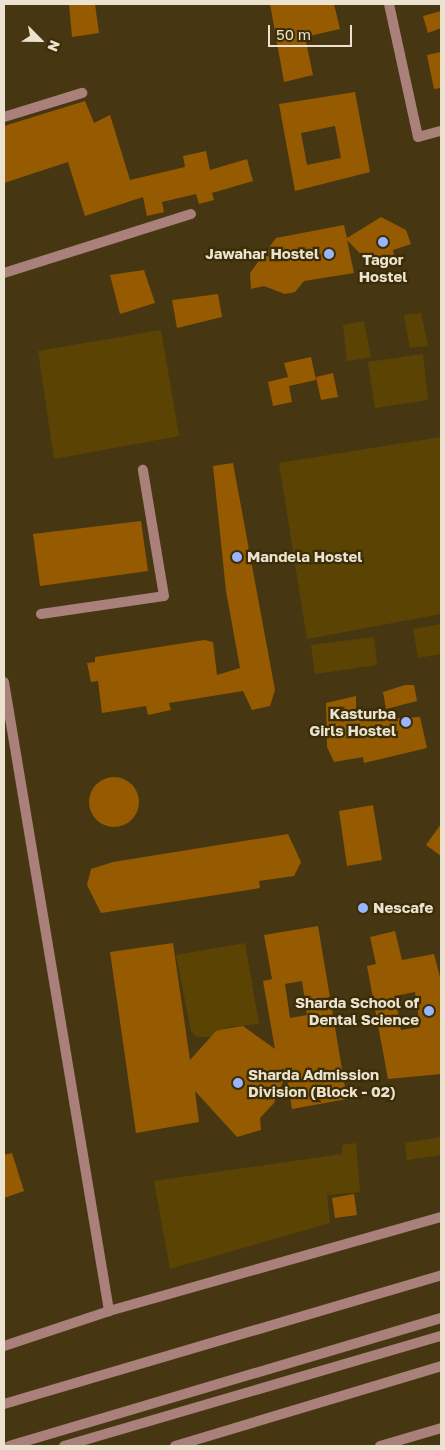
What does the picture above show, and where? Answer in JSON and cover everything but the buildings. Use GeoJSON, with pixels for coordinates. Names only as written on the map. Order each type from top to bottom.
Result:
{"type":"FeatureCollection","features":[{"type":"Feature","properties":{"kind":"street"},"geometry":{"type":"LineString","coordinates":[[390,4],[418,137],[441,131]]}},
{"type":"Feature","properties":{"kind":"street"},"geometry":{"type":"LineString","coordinates":[[4,118],[82,93]]}},
{"type":"Feature","properties":{"kind":"street"},"geometry":{"type":"LineString","coordinates":[[4,273],[191,214]]}},
{"type":"Feature","properties":{"kind":"street"},"geometry":{"type":"LineString","coordinates":[[40,614],[164,596],[143,470]]}},
{"type":"Feature","properties":{"kind":"street"},"geometry":{"type":"LineString","coordinates":[[4,682],[109,1311]]}},
{"type":"Feature","properties":{"kind":"street"},"geometry":{"type":"LineString","coordinates":[[4,1346],[109,1311],[441,1217]]}},
{"type":"Feature","properties":{"kind":"street"},"geometry":{"type":"LineString","coordinates":[[4,1404],[441,1275]]}},
{"type":"Feature","properties":{"kind":"street"},"geometry":{"type":"LineString","coordinates":[[9,1446],[441,1318]]}},
{"type":"Feature","properties":{"kind":"street"},"geometry":{"type":"LineString","coordinates":[[64,1446],[441,1336]]}},
{"type":"Feature","properties":{"kind":"street"},"geometry":{"type":"LineString","coordinates":[[175,1446],[441,1366]]}},
{"type":"Feature","properties":{"kind":"street"},"geometry":{"type":"LineString","coordinates":[[380,1446],[441,1428]]}},
{"type":"Feature","properties":{"kind":"shaded area"},"geometry":{"type":"Polygon","coordinates":[[[421,313],[428,346],[410,348],[404,315],[421,313]]]}},
{"type":"Feature","properties":{"kind":"shaded area"},"geometry":{"type":"Polygon","coordinates":[[[364,321],[371,357],[347,361],[343,325],[364,321]]]}},
{"type":"Feature","properties":{"kind":"shaded area"},"geometry":{"type":"Polygon","coordinates":[[[161,330],[179,436],[54,459],[38,351],[161,330]]]}},
{"type":"Feature","properties":{"kind":"shaded area"},"geometry":{"type":"Polygon","coordinates":[[[423,354],[428,400],[375,408],[368,362],[423,354]]]}},
{"type":"Feature","properties":{"kind":"shaded area"},"geometry":{"type":"Polygon","coordinates":[[[441,437],[441,614],[307,639],[279,463],[441,437]]]}},
{"type":"Feature","properties":{"kind":"shaded area"},"geometry":{"type":"Polygon","coordinates":[[[441,624],[441,654],[418,658],[413,629],[441,624]]]}},
{"type":"Feature","properties":{"kind":"shaded area"},"geometry":{"type":"Polygon","coordinates":[[[374,637],[377,665],[315,674],[311,645],[374,637]]]}},
{"type":"Feature","properties":{"kind":"shaded area"},"geometry":{"type":"Polygon","coordinates":[[[245,943],[259,1024],[227,1027],[209,1037],[197,1037],[191,1031],[176,955],[245,943]]]}},
{"type":"Feature","properties":{"kind":"shaded area"},"geometry":{"type":"Polygon","coordinates":[[[441,1137],[441,1155],[407,1160],[405,1143],[441,1137]]]}},
{"type":"Feature","properties":{"kind":"shaded area"},"geometry":{"type":"Polygon","coordinates":[[[356,1143],[360,1192],[327,1195],[330,1223],[170,1269],[154,1181],[342,1154],[342,1145],[356,1143]]]}},
{"type":"Feature","properties":{"kind":"place","name":"Tagor Hostel"},"geometry":{"type":"Point","coordinates":[383,242]}},
{"type":"Feature","properties":{"kind":"place","name":"Jawahar Hostel"},"geometry":{"type":"Point","coordinates":[329,254]}},
{"type":"Feature","properties":{"kind":"place","name":"Mandela Hostel"},"geometry":{"type":"Point","coordinates":[237,557]}},
{"type":"Feature","properties":{"kind":"place","name":"Kasturba Girls Hostel"},"geometry":{"type":"Point","coordinates":[406,722]}},
{"type":"Feature","properties":{"kind":"place","name":"Nescafe"},"geometry":{"type":"Point","coordinates":[363,908]}},
{"type":"Feature","properties":{"kind":"place","name":"Sharda School of Dental Science"},"geometry":{"type":"Point","coordinates":[429,1011]}},
{"type":"Feature","properties":{"kind":"place","name":"Sharda Admission Division (Block - 02)"},"geometry":{"type":"Point","coordinates":[238,1083]}}]}
